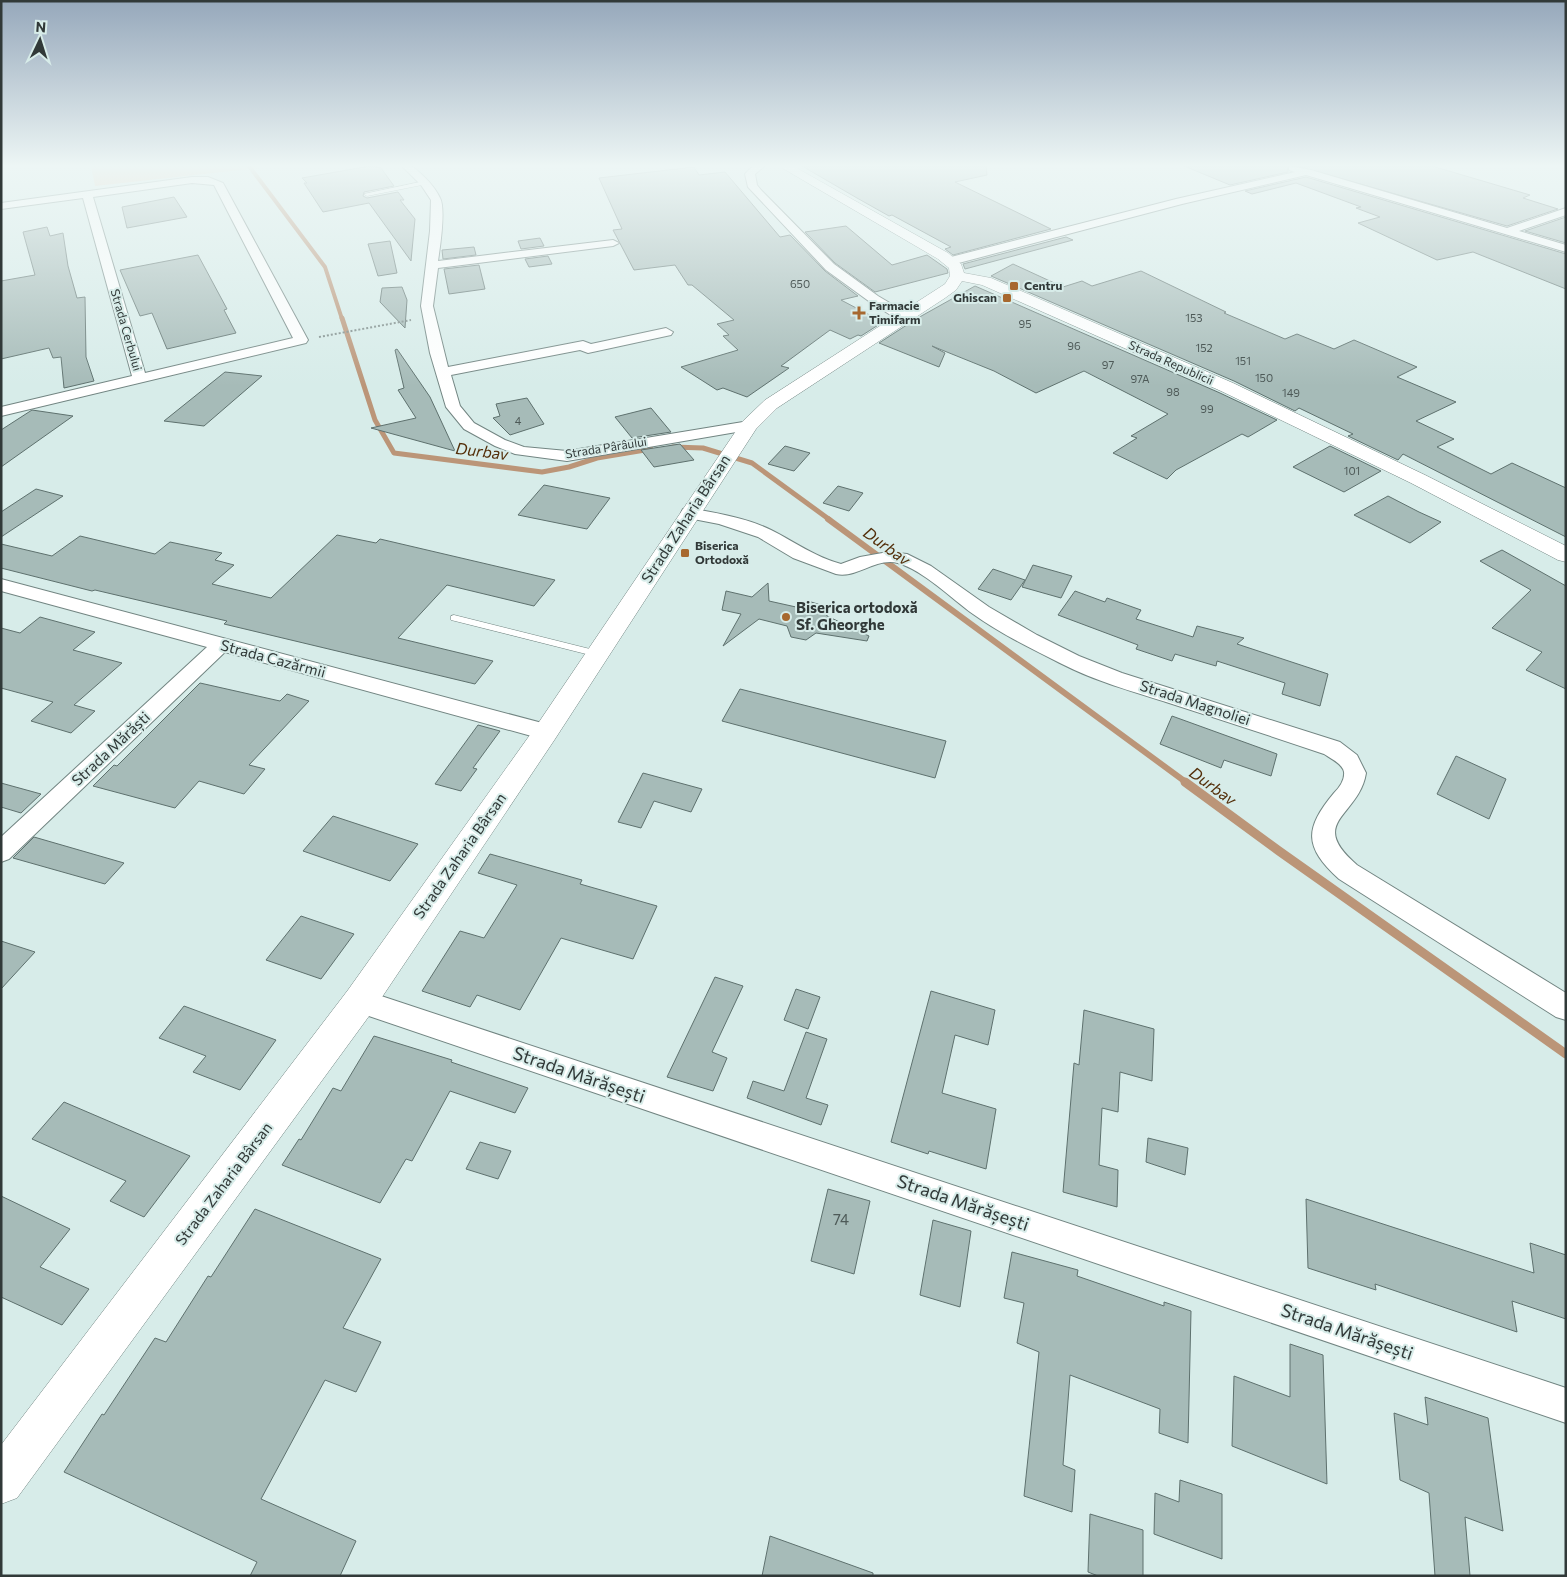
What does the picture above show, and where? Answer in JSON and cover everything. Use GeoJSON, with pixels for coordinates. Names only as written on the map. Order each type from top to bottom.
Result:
{"type":"FeatureCollection","features":[{"type":"Feature","properties":{"kind":"main road","name":"Strada Republicii"},"geometry":{"type":"LineString","coordinates":[[906,240],[954,269],[986,281],[1227,388],[1418,479],[1566,555]]}},
{"type":"Feature","properties":{"kind":"main road","name":"Strada Zaharia Bârsan"},"geometry":{"type":"LineString","coordinates":[[1,1482],[360,1001],[546,732],[744,432],[771,404],[951,287],[954,269]]}},
{"type":"Feature","properties":{"kind":"street","name":"Strada Cerbului"},"geometry":{"type":"LineString","coordinates":[[100,240],[140,380]]}},
{"type":"Feature","properties":{"kind":"street"},"geometry":{"type":"LineString","coordinates":[[1,412],[301,340],[248,240]]}},
{"type":"Feature","properties":{"kind":"street","name":"Strada Pârâului"},"geometry":{"type":"LineString","coordinates":[[435,240],[427,306],[453,407],[469,426],[500,443],[521,451],[566,456],[744,432]]}},
{"type":"Feature","properties":{"kind":"street"},"geometry":{"type":"LineString","coordinates":[[803,240],[830,266],[866,293],[905,318]]}},
{"type":"Feature","properties":{"kind":"street"},"geometry":{"type":"LineString","coordinates":[[954,269],[1052,240]]}},
{"type":"Feature","properties":{"kind":"street"},"geometry":{"type":"LineString","coordinates":[[1533,240],[1566,249]]}},
{"type":"Feature","properties":{"kind":"street"},"geometry":{"type":"LineString","coordinates":[[432,265],[613,243]]}},
{"type":"Feature","properties":{"kind":"street"},"geometry":{"type":"LineString","coordinates":[[443,372],[583,344],[588,349],[666,332]]}},
{"type":"Feature","properties":{"kind":"street","name":"Strada Magnoliei"},"geometry":{"type":"LineString","coordinates":[[689,513],[723,520],[764,533],[799,554],[842,570],[866,561],[888,557],[901,558],[914,563],[982,611],[1030,640],[1072,661],[1115,678],[1332,748],[1347,756],[1356,769],[1354,781],[1324,827],[1323,842],[1332,857],[1348,872],[1566,1008]]}},
{"type":"Feature","properties":{"kind":"street","name":"Strada Cazărmii"},"geometry":{"type":"LineString","coordinates":[[1,585],[546,732]]}},
{"type":"Feature","properties":{"kind":"street","name":"Strada Mărăști"},"geometry":{"type":"LineString","coordinates":[[1,852],[221,645]]}},
{"type":"Feature","properties":{"kind":"street","name":"Strada Mărășești"},"geometry":{"type":"LineString","coordinates":[[360,1001],[1566,1406]]}},
{"type":"Feature","properties":{"kind":"lane"},"geometry":{"type":"LineString","coordinates":[[454,618],[598,654]]}},
{"type":"Feature","properties":{"kind":"path"},"geometry":{"type":"LineString","coordinates":[[328,336],[406,321]]}},
{"type":"Feature","properties":{"kind":"building"},"geometry":{"type":"Polygon","coordinates":[[[25,240],[64,240],[68,266],[77,298],[85,297],[86,357],[94,381],[64,388],[61,357],[53,358],[49,348],[1,359],[1,281],[35,275],[25,240]]]}},
{"type":"Feature","properties":{"kind":"building"},"geometry":{"type":"Polygon","coordinates":[[[395,240],[413,240],[411,261],[395,240]]]}},
{"type":"Feature","properties":{"kind":"building"},"geometry":{"type":"Polygon","coordinates":[[[541,240],[544,246],[521,249],[518,241],[541,240]]]}},
{"type":"Feature","properties":{"kind":"building"},"geometry":{"type":"Polygon","coordinates":[[[618,240],[794,240],[825,271],[858,296],[841,300],[883,322],[861,336],[858,335],[850,339],[830,330],[781,366],[789,368],[747,397],[723,388],[717,390],[681,367],[738,350],[723,336],[729,335],[717,324],[734,320],[692,285],[688,285],[675,265],[634,270],[618,240]]]}},
{"type":"Feature","properties":{"kind":"building"},"geometry":{"type":"Polygon","coordinates":[[[812,240],[862,240],[892,265],[927,255],[947,269],[948,273],[875,292],[835,263],[812,240]]]}},
{"type":"Feature","properties":{"kind":"building"},"geometry":{"type":"Polygon","coordinates":[[[937,240],[1011,240],[953,255],[945,249],[951,247],[937,240]]]}},
{"type":"Feature","properties":{"kind":"building"},"geometry":{"type":"Polygon","coordinates":[[[1056,240],[1073,240],[965,269],[963,264],[1056,240]]]}},
{"type":"Feature","properties":{"kind":"building"},"geometry":{"type":"Polygon","coordinates":[[[1393,240],[1517,240],[1566,254],[1566,289],[1473,252],[1437,260],[1393,240]]]}},
{"type":"Feature","properties":{"kind":"building"},"geometry":{"type":"Polygon","coordinates":[[[1554,240],[1566,240],[1566,243],[1554,240]]]}},
{"type":"Feature","properties":{"kind":"building"},"geometry":{"type":"Polygon","coordinates":[[[390,241],[397,273],[378,276],[368,244],[390,241]]]}},
{"type":"Feature","properties":{"kind":"building"},"geometry":{"type":"Polygon","coordinates":[[[474,247],[476,255],[443,259],[442,250],[474,247]]]}},
{"type":"Feature","properties":{"kind":"building"},"geometry":{"type":"Polygon","coordinates":[[[198,255],[227,309],[224,310],[236,333],[167,349],[152,313],[140,316],[120,270],[198,255]]]}},
{"type":"Feature","properties":{"kind":"building"},"geometry":{"type":"Polygon","coordinates":[[[548,256],[552,264],[529,267],[525,259],[548,256]]]}},
{"type":"Feature","properties":{"kind":"building"},"geometry":{"type":"Polygon","coordinates":[[[1013,264],[1063,287],[1082,281],[1092,286],[1141,271],[1226,312],[1224,313],[1285,339],[1297,334],[1334,349],[1354,340],[1417,367],[1397,377],[1456,402],[1416,421],[1454,439],[1437,447],[1491,474],[1512,463],[1566,488],[1566,537],[1403,454],[1398,460],[1348,436],[1353,434],[1299,408],[1295,411],[1234,381],[991,276],[1013,264]]]}},
{"type":"Feature","properties":{"kind":"building"},"geometry":{"type":"Polygon","coordinates":[[[479,265],[485,289],[449,294],[444,269],[479,265]]]}},
{"type":"Feature","properties":{"kind":"building"},"geometry":{"type":"Polygon","coordinates":[[[975,286],[1220,393],[1277,420],[1248,437],[1242,434],[1176,470],[1167,479],[1113,453],[1137,438],[1131,436],[1168,414],[1084,371],[1036,393],[994,371],[932,346],[945,353],[939,367],[879,343],[916,319],[975,286]]]}},
{"type":"Feature","properties":{"kind":"building"},"geometry":{"type":"Polygon","coordinates":[[[402,287],[407,300],[405,328],[380,302],[382,288],[402,287]]]}},
{"type":"Feature","properties":{"kind":"building"},"geometry":{"type":"Polygon","coordinates":[[[397,349],[430,397],[455,451],[371,428],[416,418],[398,390],[404,388],[395,350],[397,349]]]}},
{"type":"Feature","properties":{"kind":"building"},"geometry":{"type":"Polygon","coordinates":[[[225,372],[262,376],[204,426],[164,421],[225,372]]]}},
{"type":"Feature","properties":{"kind":"building"},"geometry":{"type":"Polygon","coordinates":[[[527,398],[544,424],[510,435],[493,418],[500,416],[496,404],[527,398]]]}},
{"type":"Feature","properties":{"kind":"building"},"geometry":{"type":"Polygon","coordinates":[[[651,408],[671,432],[632,438],[615,417],[651,408]]]}},
{"type":"Feature","properties":{"kind":"building"},"geometry":{"type":"Polygon","coordinates":[[[32,410],[73,416],[1,467],[1,430],[32,410]]]}},
{"type":"Feature","properties":{"kind":"building"},"geometry":{"type":"Polygon","coordinates":[[[680,444],[694,460],[654,467],[641,450],[680,444]]]}},
{"type":"Feature","properties":{"kind":"building"},"geometry":{"type":"Polygon","coordinates":[[[785,446],[810,453],[794,471],[768,464],[785,446]]]}},
{"type":"Feature","properties":{"kind":"building"},"geometry":{"type":"Polygon","coordinates":[[[1330,446],[1381,471],[1344,492],[1293,467],[1330,446]]]}},
{"type":"Feature","properties":{"kind":"building"},"geometry":{"type":"Polygon","coordinates":[[[544,485],[610,498],[587,529],[518,515],[544,485]]]}},
{"type":"Feature","properties":{"kind":"building"},"geometry":{"type":"Polygon","coordinates":[[[838,486],[863,493],[849,511],[823,503],[838,486]]]}},
{"type":"Feature","properties":{"kind":"building"},"geometry":{"type":"Polygon","coordinates":[[[36,489],[63,496],[1,537],[1,512],[36,489]]]}},
{"type":"Feature","properties":{"kind":"building"},"geometry":{"type":"Polygon","coordinates":[[[1388,496],[1441,522],[1410,543],[1354,515],[1388,496]]]}},
{"type":"Feature","properties":{"kind":"building"},"geometry":{"type":"Polygon","coordinates":[[[337,535],[376,543],[380,539],[555,580],[534,606],[447,585],[398,638],[493,661],[475,684],[224,624],[227,621],[95,590],[92,591],[1,568],[1,544],[52,556],[80,536],[155,554],[170,542],[222,553],[215,560],[234,565],[212,584],[271,598],[337,535]]]}},
{"type":"Feature","properties":{"kind":"building"},"geometry":{"type":"Polygon","coordinates":[[[1502,550],[1566,586],[1566,689],[1526,670],[1542,652],[1492,628],[1531,590],[1480,561],[1502,550]]]}},
{"type":"Feature","properties":{"kind":"building"},"geometry":{"type":"Polygon","coordinates":[[[1033,565],[1072,576],[1061,598],[1022,587],[1033,565]]]}},
{"type":"Feature","properties":{"kind":"building"},"geometry":{"type":"Polygon","coordinates":[[[993,569],[1025,580],[1011,600],[978,589],[993,569]]]}},
{"type":"Feature","properties":{"kind":"building","name":"Biserica ortodoxă Sf. Gheorghe"},"geometry":{"type":"Polygon","coordinates":[[[768,583],[769,601],[796,607],[808,601],[824,606],[827,616],[869,636],[867,641],[816,633],[806,640],[791,637],[787,626],[759,619],[723,646],[741,614],[722,610],[726,591],[752,597],[768,583]]]}},
{"type":"Feature","properties":{"kind":"building"},"geometry":{"type":"Polygon","coordinates":[[[1075,591],[1105,602],[1107,598],[1141,610],[1136,619],[1193,637],[1197,626],[1244,638],[1237,644],[1328,674],[1320,706],[1282,694],[1285,683],[1217,661],[1216,666],[1175,654],[1172,661],[1136,649],[1138,645],[1058,615],[1075,591]]]}},
{"type":"Feature","properties":{"kind":"building"},"geometry":{"type":"Polygon","coordinates":[[[40,617],[95,632],[73,650],[122,663],[74,705],[95,711],[71,733],[31,721],[53,702],[1,688],[1,628],[20,633],[40,617]]]}},
{"type":"Feature","properties":{"kind":"building"},"geometry":{"type":"Polygon","coordinates":[[[200,683],[280,701],[287,694],[309,701],[249,765],[265,769],[244,794],[199,781],[175,808],[93,786],[114,765],[117,766],[200,683]]]}},
{"type":"Feature","properties":{"kind":"building"},"geometry":{"type":"Polygon","coordinates":[[[740,689],[946,741],[935,778],[722,721],[740,689]]]}},
{"type":"Feature","properties":{"kind":"building"},"geometry":{"type":"Polygon","coordinates":[[[1172,716],[1277,754],[1271,776],[1224,760],[1221,768],[1160,744],[1172,716]]]}},
{"type":"Feature","properties":{"kind":"building"},"geometry":{"type":"Polygon","coordinates":[[[478,725],[500,731],[473,768],[477,769],[461,791],[435,784],[478,725]]]}},
{"type":"Feature","properties":{"kind":"building"},"geometry":{"type":"Polygon","coordinates":[[[1456,756],[1506,779],[1489,819],[1437,794],[1456,756]]]}},
{"type":"Feature","properties":{"kind":"building"},"geometry":{"type":"Polygon","coordinates":[[[643,773],[702,789],[691,812],[654,801],[641,828],[618,822],[643,773]]]}},
{"type":"Feature","properties":{"kind":"building"},"geometry":{"type":"Polygon","coordinates":[[[1,783],[41,794],[21,813],[1,807],[1,783]]]}},
{"type":"Feature","properties":{"kind":"building"},"geometry":{"type":"Polygon","coordinates":[[[333,816],[418,844],[390,881],[303,851],[333,816]]]}},
{"type":"Feature","properties":{"kind":"building"},"geometry":{"type":"Polygon","coordinates":[[[34,837],[124,863],[105,884],[13,858],[34,837]]]}},
{"type":"Feature","properties":{"kind":"building"},"geometry":{"type":"Polygon","coordinates":[[[490,854],[582,880],[580,884],[657,906],[633,959],[561,938],[520,1010],[477,995],[470,1007],[422,991],[460,931],[484,938],[517,885],[478,873],[490,854]]]}},
{"type":"Feature","properties":{"kind":"building"},"geometry":{"type":"Polygon","coordinates":[[[301,916],[354,934],[321,979],[266,960],[301,916]]]}},
{"type":"Feature","properties":{"kind":"building"},"geometry":{"type":"Polygon","coordinates":[[[1,941],[35,952],[1,989],[1,941]]]}},
{"type":"Feature","properties":{"kind":"building"},"geometry":{"type":"Polygon","coordinates":[[[715,977],[743,986],[712,1052],[727,1058],[713,1091],[667,1077],[715,977]]]}},
{"type":"Feature","properties":{"kind":"building"},"geometry":{"type":"Polygon","coordinates":[[[796,989],[820,997],[808,1029],[784,1020],[796,989]]]}},
{"type":"Feature","properties":{"kind":"building"},"geometry":{"type":"Polygon","coordinates":[[[931,991],[995,1010],[988,1045],[955,1035],[942,1093],[996,1109],[986,1169],[929,1151],[928,1154],[891,1142],[931,991]]]}},
{"type":"Feature","properties":{"kind":"building"},"geometry":{"type":"Polygon","coordinates":[[[184,1006],[276,1040],[240,1090],[193,1072],[206,1056],[159,1038],[184,1006]]]}},
{"type":"Feature","properties":{"kind":"building"},"geometry":{"type":"Polygon","coordinates":[[[1084,1010],[1154,1029],[1152,1081],[1120,1072],[1118,1112],[1102,1108],[1099,1165],[1118,1170],[1117,1207],[1063,1192],[1074,1063],[1079,1065],[1084,1010]]]}},
{"type":"Feature","properties":{"kind":"building"},"geometry":{"type":"Polygon","coordinates":[[[806,1032],[827,1039],[806,1098],[828,1105],[821,1125],[747,1098],[753,1081],[784,1091],[806,1032]]]}},
{"type":"Feature","properties":{"kind":"building"},"geometry":{"type":"Polygon","coordinates":[[[374,1036],[452,1060],[451,1062],[528,1088],[515,1113],[450,1091],[412,1161],[406,1159],[380,1203],[282,1165],[299,1139],[301,1140],[333,1088],[341,1091],[374,1036]]]}},
{"type":"Feature","properties":{"kind":"building"},"geometry":{"type":"Polygon","coordinates":[[[64,1102],[190,1156],[144,1217],[110,1201],[126,1181],[32,1139],[64,1102]]]}},
{"type":"Feature","properties":{"kind":"building"},"geometry":{"type":"Polygon","coordinates":[[[1148,1138],[1188,1148],[1185,1175],[1146,1162],[1148,1138]]]}},
{"type":"Feature","properties":{"kind":"building"},"geometry":{"type":"Polygon","coordinates":[[[480,1142],[511,1151],[498,1179],[466,1169],[480,1142]]]}},
{"type":"Feature","properties":{"kind":"building"},"geometry":{"type":"Polygon","coordinates":[[[828,1189],[870,1201],[854,1274],[811,1261],[828,1189]]]}},
{"type":"Feature","properties":{"kind":"building"},"geometry":{"type":"Polygon","coordinates":[[[1,1196],[70,1229],[40,1267],[89,1289],[62,1325],[1,1297],[1,1196]]]}},
{"type":"Feature","properties":{"kind":"building"},"geometry":{"type":"Polygon","coordinates":[[[1306,1199],[1534,1273],[1530,1243],[1566,1255],[1566,1319],[1512,1301],[1517,1332],[1375,1284],[1376,1290],[1308,1268],[1306,1199]]]}},
{"type":"Feature","properties":{"kind":"building"},"geometry":{"type":"Polygon","coordinates":[[[255,1209],[381,1259],[343,1328],[381,1342],[356,1392],[325,1380],[261,1499],[356,1541],[340,1576],[250,1576],[257,1562],[64,1472],[155,1338],[166,1342],[208,1276],[211,1277],[255,1209]]]}},
{"type":"Feature","properties":{"kind":"building"},"geometry":{"type":"Polygon","coordinates":[[[933,1220],[971,1231],[960,1307],[920,1295],[933,1220]]]}},
{"type":"Feature","properties":{"kind":"building"},"geometry":{"type":"Polygon","coordinates":[[[1012,1252],[1078,1270],[1077,1276],[1164,1306],[1164,1302],[1191,1311],[1188,1443],[1159,1433],[1160,1409],[1070,1375],[1063,1465],[1075,1470],[1072,1512],[1024,1496],[1039,1352],[1017,1343],[1024,1303],[1004,1298],[1012,1252]]]}},
{"type":"Feature","properties":{"kind":"building"},"geometry":{"type":"Polygon","coordinates":[[[1290,1344],[1323,1355],[1327,1484],[1232,1446],[1234,1376],[1290,1397],[1290,1344]]]}},
{"type":"Feature","properties":{"kind":"building"},"geometry":{"type":"Polygon","coordinates":[[[1425,1397],[1488,1418],[1503,1531],[1465,1517],[1470,1576],[1435,1576],[1429,1493],[1400,1480],[1394,1413],[1428,1425],[1425,1397]]]}},
{"type":"Feature","properties":{"kind":"building"},"geometry":{"type":"Polygon","coordinates":[[[1180,1480],[1222,1494],[1222,1559],[1154,1534],[1155,1493],[1179,1502],[1180,1480]]]}},
{"type":"Feature","properties":{"kind":"building"},"geometry":{"type":"Polygon","coordinates":[[[1090,1514],[1143,1530],[1143,1576],[1098,1576],[1088,1572],[1090,1514]]]}},
{"type":"Feature","properties":{"kind":"building"},"geometry":{"type":"Polygon","coordinates":[[[770,1536],[873,1573],[873,1576],[762,1576],[770,1536]]]}},
{"type":"Feature","properties":{"kind":"waterway","name":"Durbav"},"geometry":{"type":"LineString","coordinates":[[304,240],[325,267],[342,319]]}},
{"type":"Feature","properties":{"kind":"waterway","name":"Durbav"},"geometry":{"type":"LineString","coordinates":[[342,318],[375,420],[394,453],[542,472],[569,467],[597,458],[651,449]]}},
{"type":"Feature","properties":{"kind":"waterway","name":"Durbav"},"geometry":{"type":"LineString","coordinates":[[673,447],[703,448],[752,463],[830,520]]}},
{"type":"Feature","properties":{"kind":"waterway","name":"Durbav"},"geometry":{"type":"LineString","coordinates":[[828,519],[1187,783]]}},
{"type":"Feature","properties":{"kind":"waterway","name":"Durbav"},"geometry":{"type":"LineString","coordinates":[[1185,782],[1279,851],[1566,1054]]}},
{"type":"Feature","properties":{"kind":"place","name":"Centru"},"geometry":{"type":"Point","coordinates":[1014,286]}},
{"type":"Feature","properties":{"kind":"place","name":"Ghiscan"},"geometry":{"type":"Point","coordinates":[1007,298]}},
{"type":"Feature","properties":{"kind":"place","name":"Farmacie Timifarm"},"geometry":{"type":"Point","coordinates":[859,313]}},
{"type":"Feature","properties":{"kind":"place","name":"Biserica Ortodoxă"},"geometry":{"type":"Point","coordinates":[685,553]}},
{"type":"Feature","properties":{"kind":"place","name":"Biserica ortodoxă Sf. Gheorghe"},"geometry":{"type":"Point","coordinates":[786,617]}}]}
